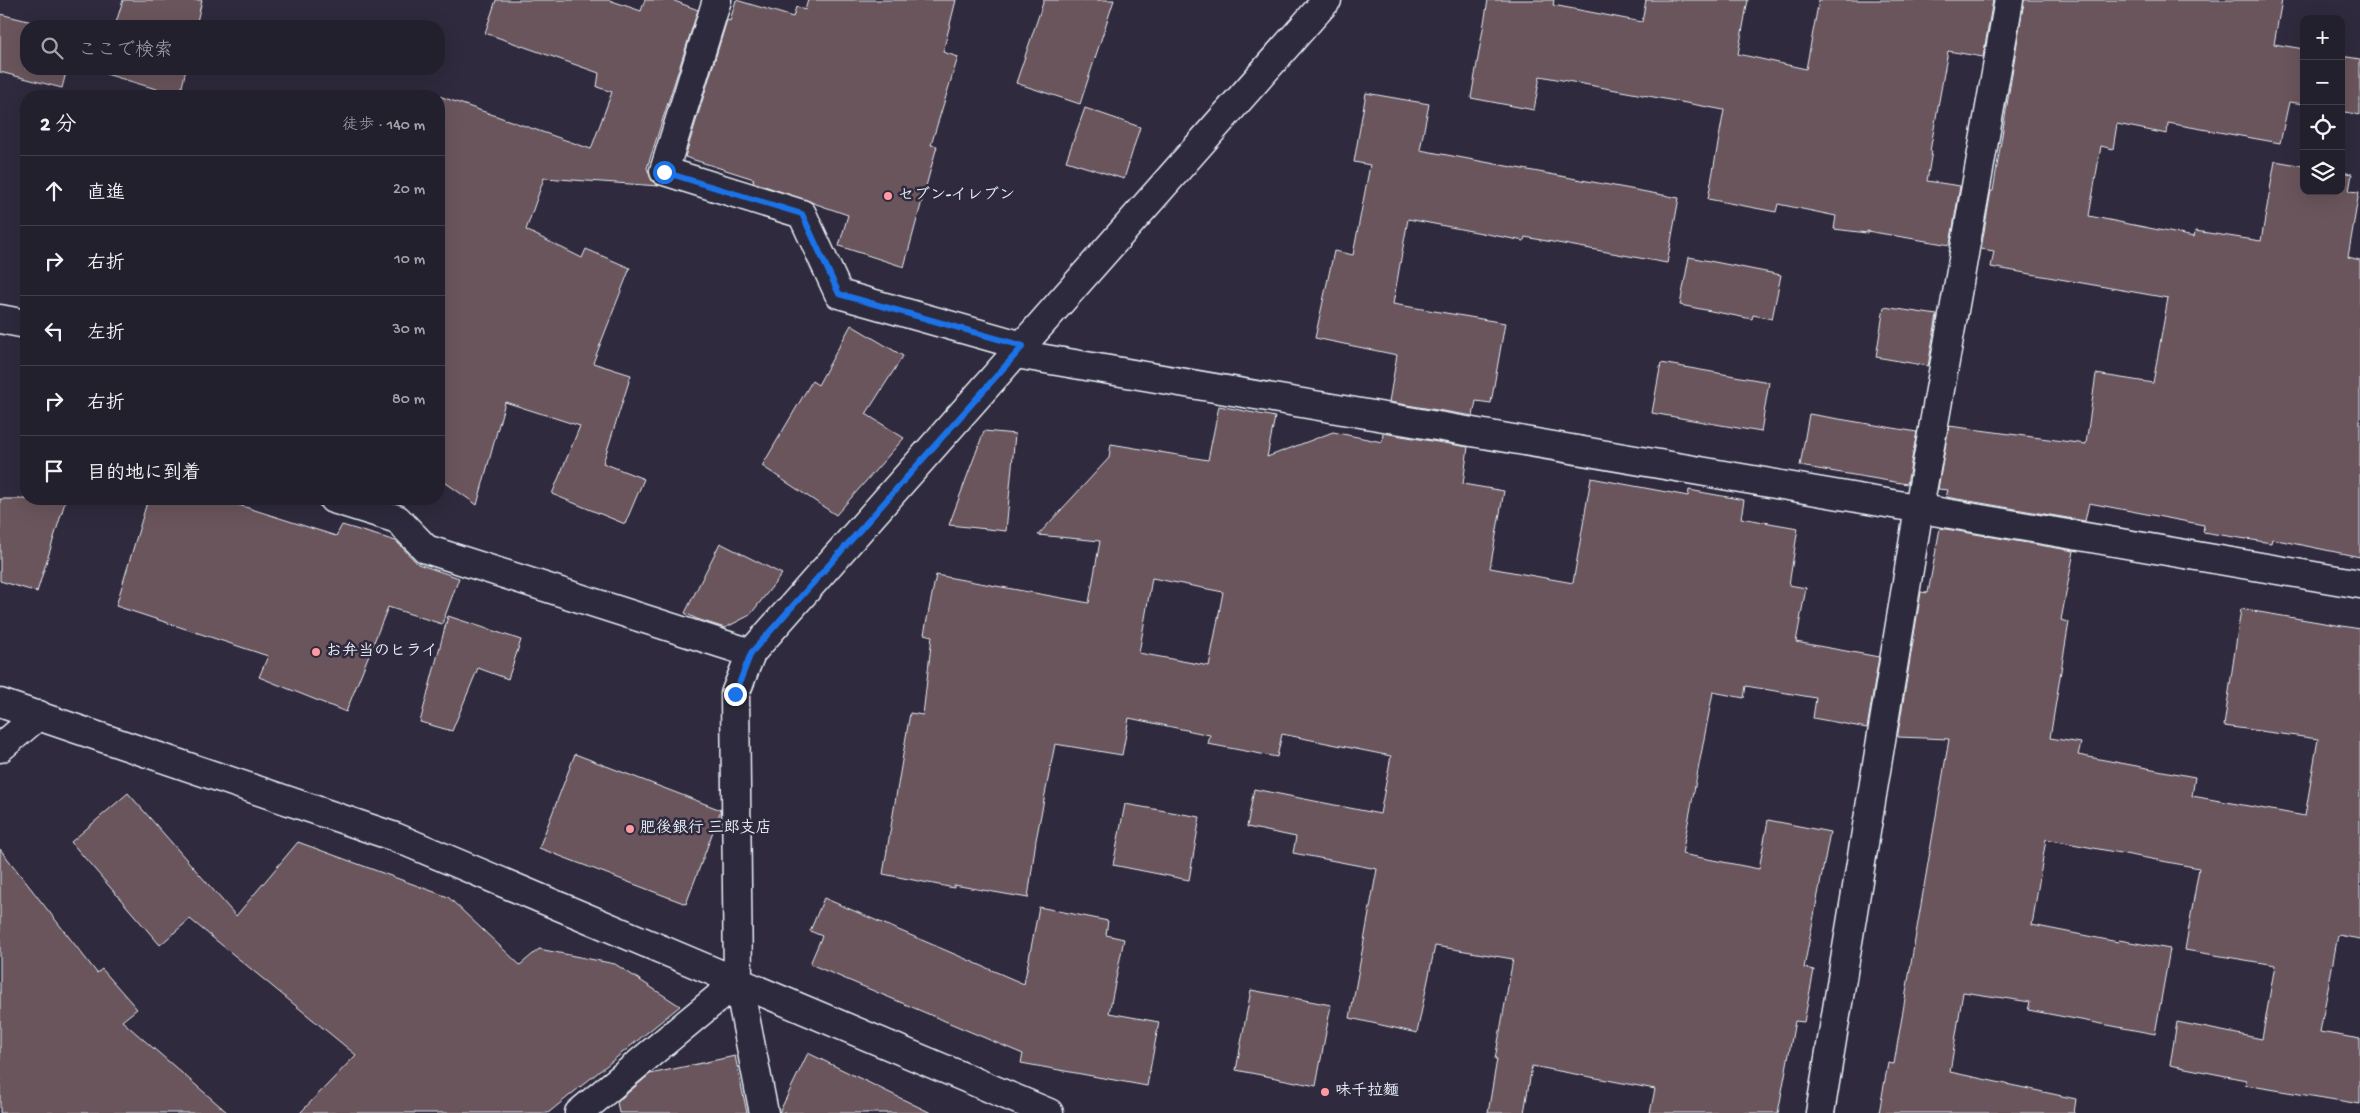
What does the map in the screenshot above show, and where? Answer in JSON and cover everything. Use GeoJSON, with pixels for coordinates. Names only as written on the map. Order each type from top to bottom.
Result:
{"type":"FeatureCollection","features":[{"type":"Feature","properties":{"kind":"street"},"geometry":{"type":"LineString","coordinates":[[718,0],[664,172],[802,214],[839,294],[1020,350],[2360,584]]}},
{"type":"Feature","properties":{"kind":"street"},"geometry":{"type":"LineString","coordinates":[[764,1113],[738,981],[735,694],[751,653],[1327,0]]}},
{"type":"Feature","properties":{"kind":"street"},"geometry":{"type":"LineString","coordinates":[[1820,1113],[1919,508],[2009,0]]}},
{"type":"Feature","properties":{"kind":"street"},"geometry":{"type":"LineString","coordinates":[[0,319],[20,323]]}},
{"type":"Feature","properties":{"kind":"street"},"geometry":{"type":"LineString","coordinates":[[352,505],[397,519],[426,549],[751,653]]}},
{"type":"Feature","properties":{"kind":"street"},"geometry":{"type":"LineString","coordinates":[[0,703],[395,837],[1049,1113]]}},
{"type":"Feature","properties":{"kind":"street"},"geometry":{"type":"LineString","coordinates":[[0,748],[39,715]]}},
{"type":"Feature","properties":{"kind":"street"},"geometry":{"type":"LineString","coordinates":[[583,1112],[738,981]]}},
{"type":"Feature","properties":{"kind":"building"},"geometry":{"type":"Polygon","coordinates":[[[123,0],[202,0],[197,20],[117,20],[123,0]]]}},
{"type":"Feature","properties":{"kind":"building"},"geometry":{"type":"Polygon","coordinates":[[[496,0],[609,0],[641,11],[645,0],[672,0],[698,10],[647,168],[652,181],[659,186],[544,178],[526,230],[582,258],[586,249],[630,268],[593,363],[631,375],[603,463],[644,479],[625,524],[552,494],[580,426],[505,402],[477,505],[445,482],[445,98],[591,149],[612,92],[597,87],[599,73],[485,33],[496,0]]]}},
{"type":"Feature","properties":{"kind":"building"},"geometry":{"type":"Polygon","coordinates":[[[736,0],[793,17],[796,7],[805,10],[808,0],[956,0],[943,52],[958,57],[931,145],[937,146],[904,267],[839,246],[848,215],[753,182],[754,179],[685,157],[727,20],[730,21],[736,0]]]}},
{"type":"Feature","properties":{"kind":"building"},"geometry":{"type":"Polygon","coordinates":[[[1044,0],[1114,0],[1080,104],[1016,83],[1044,0]]]}},
{"type":"Feature","properties":{"kind":"building"},"geometry":{"type":"Polygon","coordinates":[[[1488,0],[1554,0],[1553,5],[1642,22],[1646,0],[1748,0],[1738,54],[1806,69],[1819,0],[1993,0],[1983,57],[1948,51],[1930,151],[1932,151],[1927,181],[1960,186],[1950,245],[1867,231],[1867,233],[1834,229],[1836,216],[1778,204],[1776,212],[1708,199],[1724,110],[1540,76],[1534,110],[1471,98],[1488,0]]]}},
{"type":"Feature","properties":{"kind":"building"},"geometry":{"type":"Polygon","coordinates":[[[2024,0],[2282,0],[2274,44],[2300,48],[2300,103],[2289,102],[2280,143],[2168,123],[2167,134],[2117,124],[2113,149],[2101,146],[2089,216],[2194,237],[2195,231],[2261,241],[2275,161],[2300,165],[2300,195],[2345,195],[2345,173],[2352,174],[2349,191],[2359,192],[2348,257],[2360,260],[2360,557],[2272,539],[2271,543],[2203,532],[2204,525],[2089,503],[2085,521],[1946,497],[1948,490],[1938,489],[1949,426],[2086,444],[2096,374],[2153,383],[2168,298],[1991,267],[1994,251],[1981,249],[1991,191],[1993,191],[2024,0]]]}},
{"type":"Feature","properties":{"kind":"building"},"geometry":{"type":"Polygon","coordinates":[[[0,14],[24,20],[20,20],[20,75],[65,75],[62,88],[0,72],[0,14]]]}},
{"type":"Feature","properties":{"kind":"building"},"geometry":{"type":"Polygon","coordinates":[[[2345,57],[2360,59],[2360,115],[2345,112],[2345,57]]]}},
{"type":"Feature","properties":{"kind":"building"},"geometry":{"type":"Polygon","coordinates":[[[109,75],[185,75],[181,90],[160,90],[109,75]]]}},
{"type":"Feature","properties":{"kind":"building"},"geometry":{"type":"Polygon","coordinates":[[[1366,93],[1429,104],[1420,150],[1679,198],[1667,263],[1525,237],[1524,241],[1408,219],[1393,304],[1505,323],[1491,403],[1476,401],[1473,416],[1389,402],[1397,355],[1315,338],[1334,251],[1353,255],[1370,165],[1354,162],[1366,93]]]}},
{"type":"Feature","properties":{"kind":"building"},"geometry":{"type":"Polygon","coordinates":[[[1085,108],[1140,127],[1124,179],[1066,161],[1085,108]]]}},
{"type":"Feature","properties":{"kind":"building"},"geometry":{"type":"Polygon","coordinates":[[[1689,257],[1781,275],[1772,319],[1753,315],[1752,319],[1680,305],[1689,257]]]}},
{"type":"Feature","properties":{"kind":"building"},"geometry":{"type":"Polygon","coordinates":[[[1884,307],[1937,315],[1928,366],[1876,357],[1884,307]]]}},
{"type":"Feature","properties":{"kind":"building"},"geometry":{"type":"Polygon","coordinates":[[[851,325],[903,356],[866,414],[904,438],[836,515],[762,466],[812,381],[818,385],[851,325]]]}},
{"type":"Feature","properties":{"kind":"building"},"geometry":{"type":"Polygon","coordinates":[[[1661,363],[1769,382],[1761,432],[1652,413],[1661,363]]]}},
{"type":"Feature","properties":{"kind":"building"},"geometry":{"type":"Polygon","coordinates":[[[1219,406],[1275,417],[1267,457],[1333,432],[1382,442],[1383,433],[1468,447],[1463,484],[1504,491],[1490,568],[1573,583],[1591,478],[1688,496],[1689,490],[1744,500],[1741,518],[1798,528],[1789,585],[1806,588],[1796,642],[1879,657],[1867,728],[1813,718],[1816,698],[1746,686],[1744,698],[1713,692],[1682,854],[1759,869],[1768,820],[1830,832],[1804,968],[1814,970],[1804,1022],[1795,1021],[1778,1113],[1650,1113],[1655,1089],[1532,1066],[1524,1113],[1488,1113],[1497,1059],[1495,1059],[1513,959],[1435,946],[1417,1033],[1350,1018],[1377,869],[1293,853],[1296,837],[1247,827],[1254,789],[1380,814],[1391,756],[1282,734],[1277,757],[1208,744],[1210,735],[1129,718],[1122,755],[1055,744],[1036,840],[1028,898],[954,885],[954,888],[883,874],[910,713],[923,715],[932,636],[924,634],[936,575],[1089,603],[1100,541],[1038,535],[1109,458],[1111,444],[1208,460],[1219,406]],[[1152,578],[1139,653],[1209,666],[1223,592],[1152,578]]]}},
{"type":"Feature","properties":{"kind":"building"},"geometry":{"type":"Polygon","coordinates":[[[1809,414],[1917,432],[1907,484],[1800,466],[1809,414]]]}},
{"type":"Feature","properties":{"kind":"building"},"geometry":{"type":"Polygon","coordinates":[[[984,431],[1015,434],[1006,531],[949,525],[984,431]]]}},
{"type":"Feature","properties":{"kind":"building"},"geometry":{"type":"Polygon","coordinates":[[[0,499],[20,499],[20,505],[64,505],[37,592],[0,581],[0,499]]]}},
{"type":"Feature","properties":{"kind":"building"},"geometry":{"type":"Polygon","coordinates":[[[146,505],[239,505],[336,536],[342,525],[396,541],[418,564],[459,578],[442,624],[388,607],[346,712],[259,677],[268,656],[116,606],[146,505]]]}},
{"type":"Feature","properties":{"kind":"building"},"geometry":{"type":"Polygon","coordinates":[[[1940,528],[2074,551],[2061,620],[2069,622],[2050,738],[2081,743],[2078,755],[2195,777],[2192,796],[2305,816],[2318,739],[2224,726],[2241,609],[2360,629],[2360,939],[2338,935],[2320,1032],[2360,1039],[2360,1104],[2245,1085],[2246,1080],[2170,1065],[2177,1022],[2262,1039],[2275,965],[2185,950],[2199,868],[2046,839],[2032,925],[2118,942],[2119,940],[2170,949],[2155,1034],[2028,1010],[2030,1002],[1963,992],[1950,1072],[2076,1099],[2074,1113],[1879,1113],[1888,1063],[1894,1064],[1949,739],[1898,737],[1921,592],[1928,593],[1940,528]]]}},
{"type":"Feature","properties":{"kind":"building"},"geometry":{"type":"Polygon","coordinates":[[[720,543],[782,574],[750,615],[725,628],[685,613],[720,543]]]}},
{"type":"Feature","properties":{"kind":"building"},"geometry":{"type":"Polygon","coordinates":[[[448,616],[521,640],[508,679],[478,668],[452,731],[420,722],[448,616]]]}},
{"type":"Feature","properties":{"kind":"building","name":"肥後銀行 三郎支店"},"geometry":{"type":"Polygon","coordinates":[[[575,754],[721,810],[686,904],[539,848],[575,754]]]}},
{"type":"Feature","properties":{"kind":"building"},"geometry":{"type":"Polygon","coordinates":[[[128,793],[236,916],[298,842],[448,897],[520,965],[539,949],[615,964],[680,1006],[548,1113],[300,1113],[356,1055],[190,919],[160,945],[71,842],[128,793]]]}},
{"type":"Feature","properties":{"kind":"building"},"geometry":{"type":"Polygon","coordinates":[[[1125,804],[1200,817],[1189,880],[1113,865],[1125,804]]]}},
{"type":"Feature","properties":{"kind":"building"},"geometry":{"type":"Polygon","coordinates":[[[0,849],[97,973],[102,969],[137,1009],[122,1021],[228,1113],[0,1113],[0,849]]]}},
{"type":"Feature","properties":{"kind":"building"},"geometry":{"type":"Polygon","coordinates":[[[824,898],[1024,984],[1039,907],[1108,921],[1106,935],[1124,939],[1109,1013],[1159,1022],[1147,1086],[1021,1063],[1023,1054],[810,964],[822,936],[810,931],[824,898]]]}},
{"type":"Feature","properties":{"kind":"building"},"geometry":{"type":"Polygon","coordinates":[[[1251,990],[1331,1005],[1316,1086],[1236,1070],[1251,990]]]}},
{"type":"Feature","properties":{"kind":"building"},"geometry":{"type":"Polygon","coordinates":[[[808,1053],[931,1113],[779,1113],[808,1053]]]}},
{"type":"Feature","properties":{"kind":"building"},"geometry":{"type":"Polygon","coordinates":[[[735,1056],[747,1113],[619,1113],[617,1102],[650,1074],[735,1056]]]}},
{"type":"Feature","properties":{"kind":"place","name":"セブン-イレブン"},"geometry":{"type":"Point","coordinates":[888,196]}},
{"type":"Feature","properties":{"kind":"place","name":"お弁当のヒライ"},"geometry":{"type":"Point","coordinates":[316,652]}},
{"type":"Feature","properties":{"kind":"place","name":"肥後銀行 三郎支店"},"geometry":{"type":"Point","coordinates":[630,829]}},
{"type":"Feature","properties":{"kind":"place","name":"味千拉麵"},"geometry":{"type":"Point","coordinates":[1325,1092]}},
{"type":"Feature","properties":{"kind":"route"},"geometry":{"type":"LineString","coordinates":[[664,172],[802,214],[839,294],[1023,346],[751,653],[735,694]]}}]}
